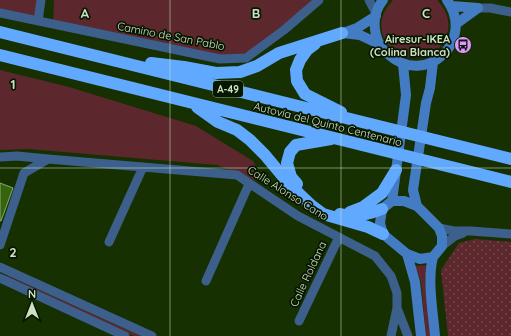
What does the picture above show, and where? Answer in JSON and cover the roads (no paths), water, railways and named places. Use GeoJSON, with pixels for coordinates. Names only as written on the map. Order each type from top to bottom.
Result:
{"type":"FeatureCollection","features":[{"type":"Feature","properties":{"kind":"highway","name":"Autovía del Quinto Centenario"},"geometry":{"type":"LineString","coordinates":[[0,32],[511,159]]}},
{"type":"Feature","properties":{"kind":"highway"},"geometry":{"type":"LineString","coordinates":[[100,57],[184,67],[216,74],[240,72],[257,66],[279,53],[342,33]]}},
{"type":"Feature","properties":{"kind":"highway"},"geometry":{"type":"LineString","coordinates":[[323,39],[307,50],[300,60],[296,70],[298,81],[305,94],[356,120]]}},
{"type":"Feature","properties":{"kind":"highway","name":"Autovía del Quinto Centenario"},"geometry":{"type":"LineString","coordinates":[[0,55],[511,182]]}},
{"type":"Feature","properties":{"kind":"highway"},"geometry":{"type":"LineString","coordinates":[[191,103],[218,122],[237,130],[250,140],[265,155],[290,185],[323,214],[383,234]]}},
{"type":"Feature","properties":{"kind":"highway"},"geometry":{"type":"LineString","coordinates":[[334,138],[296,145],[290,152],[287,163],[291,177],[307,195],[326,210],[343,215],[356,215],[368,214],[382,209]]}},
{"type":"Feature","properties":{"kind":"highway"},"geometry":{"type":"LineString","coordinates":[[343,215],[363,207],[382,193],[396,170]]}},
{"type":"Feature","properties":{"kind":"street"},"geometry":{"type":"LineString","coordinates":[[38,21],[41,0]]}},
{"type":"Feature","properties":{"kind":"street","name":"Camino de San Pablo"},"geometry":{"type":"LineString","coordinates":[[0,13],[220,59],[246,58],[284,30],[318,0]]}},
{"type":"Feature","properties":{"kind":"street"},"geometry":{"type":"LineString","coordinates":[[369,0],[376,14]]}},
{"type":"Feature","properties":{"kind":"street"},"geometry":{"type":"LineString","coordinates":[[383,0],[376,14],[375,30],[379,44],[385,53],[394,59],[403,64],[413,66],[433,62],[448,49],[454,37],[456,24],[455,15],[449,3]]}},
{"type":"Feature","properties":{"kind":"street"},"geometry":{"type":"LineString","coordinates":[[449,3],[511,12]]}},
{"type":"Feature","properties":{"kind":"street"},"geometry":{"type":"LineString","coordinates":[[456,24],[478,8]]}},
{"type":"Feature","properties":{"kind":"street"},"geometry":{"type":"LineString","coordinates":[[342,33],[356,28],[376,14]]}},
{"type":"Feature","properties":{"kind":"street"},"geometry":{"type":"LineString","coordinates":[[342,33],[360,35],[379,44]]}},
{"type":"Feature","properties":{"kind":"street"},"geometry":{"type":"LineString","coordinates":[[417,206],[413,190],[433,62]]}},
{"type":"Feature","properties":{"kind":"street"},"geometry":{"type":"LineString","coordinates":[[392,201],[406,95],[403,64]]}},
{"type":"Feature","properties":{"kind":"street"},"geometry":{"type":"LineString","coordinates":[[0,245],[24,173],[17,156]]}},
{"type":"Feature","properties":{"kind":"street","name":"Calle Alonso Cano"},"geometry":{"type":"LineString","coordinates":[[0,157],[17,156],[237,175],[298,216],[375,256],[391,276],[397,293],[397,308],[391,336]]}},
{"type":"Feature","properties":{"kind":"street"},"geometry":{"type":"LineString","coordinates":[[24,173],[48,159]]}},
{"type":"Feature","properties":{"kind":"street"},"geometry":{"type":"LineString","coordinates":[[109,242],[143,167]]}},
{"type":"Feature","properties":{"kind":"street"},"geometry":{"type":"LineString","coordinates":[[206,282],[250,184]]}},
{"type":"Feature","properties":{"kind":"street"},"geometry":{"type":"LineString","coordinates":[[433,257],[420,259],[407,254],[383,234],[380,222],[382,209],[392,201],[404,201],[417,206],[439,228],[442,236],[442,246]]}},
{"type":"Feature","properties":{"kind":"street"},"geometry":{"type":"LineString","coordinates":[[439,228],[454,231],[511,234]]}},
{"type":"Feature","properties":{"kind":"street"},"geometry":{"type":"LineString","coordinates":[[435,336],[430,267],[433,257],[442,246],[455,236],[471,231]]}},
{"type":"Feature","properties":{"kind":"street","name":"Calle Roldana"},"geometry":{"type":"LineString","coordinates":[[299,321],[339,237]]}},
{"type":"Feature","properties":{"kind":"street"},"geometry":{"type":"LineString","coordinates":[[407,254],[415,282],[421,336]]}},
{"type":"Feature","properties":{"kind":"street"},"geometry":{"type":"LineString","coordinates":[[0,267],[152,336]]}},
{"type":"Feature","properties":{"kind":"street"},"geometry":{"type":"LineString","coordinates":[[0,278],[125,336]]}},
{"type":"Feature","properties":{"kind":"street"},"geometry":{"type":"LineString","coordinates":[[397,308],[408,336]]}},
{"type":"Feature","properties":{"kind":"place","name":"Airesur-IKEA (Colina Blanca)"},"geometry":{"type":"Point","coordinates":[463,45]}}]}
